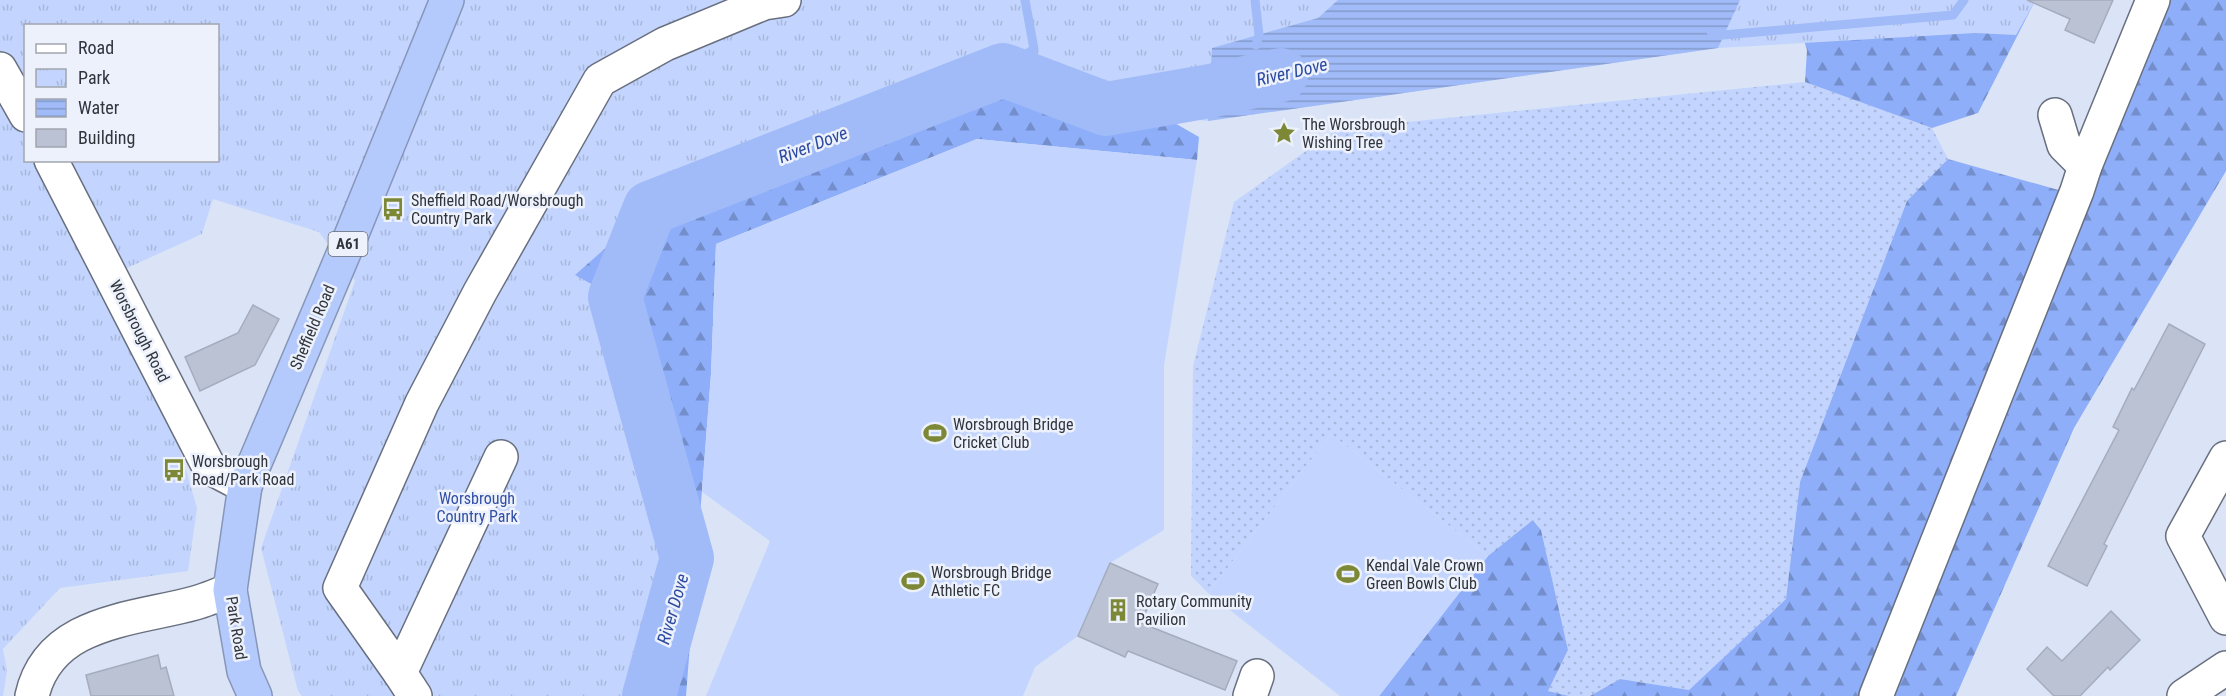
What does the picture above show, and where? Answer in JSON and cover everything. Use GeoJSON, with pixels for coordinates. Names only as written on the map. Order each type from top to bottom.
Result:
{"type":"FeatureCollection","features":[{"type":"Feature","properties":{"kind":"highway","name":"Sheffield Road"},"geometry":{"type":"LineString","coordinates":[[245,486],[447,0]]}},
{"type":"Feature","properties":{"kind":"highway","name":"Park Road"},"geometry":{"type":"LineString","coordinates":[[245,486],[230,590],[244,671],[255,696]]}},
{"type":"Feature","properties":{"kind":"street"},"geometry":{"type":"LineString","coordinates":[[407,685],[339,588],[422,403],[531,200],[600,80],[665,44],[764,3],[784,0]]}},
{"type":"Feature","properties":{"kind":"street"},"geometry":{"type":"LineString","coordinates":[[1876,696],[2077,191],[2085,165],[2153,0]]}},
{"type":"Feature","properties":{"kind":"street"},"geometry":{"type":"LineString","coordinates":[[0,69],[24,111]]}},
{"type":"Feature","properties":{"kind":"street"},"geometry":{"type":"LineString","coordinates":[[2055,115],[2064,145],[2085,165]]}},
{"type":"Feature","properties":{"kind":"street","name":"Worsbrough Road"},"geometry":{"type":"LineString","coordinates":[[52,162],[209,467],[245,486]]}},
{"type":"Feature","properties":{"kind":"street"},"geometry":{"type":"LineString","coordinates":[[407,685],[501,457]]}},
{"type":"Feature","properties":{"kind":"street"},"geometry":{"type":"LineString","coordinates":[[2226,458],[2183,537],[2226,618]]}},
{"type":"Feature","properties":{"kind":"street"},"geometry":{"type":"LineString","coordinates":[[32,696],[44,663],[70,640],[108,623],[195,603],[230,590]]}},
{"type":"Feature","properties":{"kind":"street"},"geometry":{"type":"LineString","coordinates":[[2184,696],[2226,668]]}},
{"type":"Feature","properties":{"kind":"green space","name":"Worsbrough Country Park"},"geometry":{"type":"Polygon","coordinates":[[[0,0],[2027,0],[2034,3],[2016,35],[1975,33],[1718,48],[1208,121],[1106,109],[1003,70],[651,208],[575,275],[615,297],[687,558],[649,696],[302,696],[298,691],[261,548],[355,281],[319,232],[213,199],[202,234],[127,268],[97,286],[179,446],[197,508],[188,571],[60,588],[3,649],[7,671],[3,696],[0,696],[0,0]]]}},
{"type":"Feature","properties":{"kind":"green space"},"geometry":{"type":"Polygon","coordinates":[[[1791,0],[1984,0],[1997,9],[2034,3],[1978,113],[1932,128],[1805,82],[1807,50],[1791,0]]]}},
{"type":"Feature","properties":{"kind":"green space"},"geometry":{"type":"Polygon","coordinates":[[[2151,0],[2226,0],[2226,171],[2074,428],[1956,696],[1590,696],[1620,679],[1689,690],[1786,599],[1800,482],[1907,201],[1948,159],[2062,191],[2102,162],[2081,130],[2145,7],[2151,0]]]}},
{"type":"Feature","properties":{"kind":"green space"},"geometry":{"type":"Polygon","coordinates":[[[997,36],[1138,102],[1199,137],[1197,160],[977,139],[716,244],[711,374],[686,696],[449,696],[355,281],[997,36]]]}},
{"type":"Feature","properties":{"kind":"green space"},"geometry":{"type":"Polygon","coordinates":[[[1805,82],[1932,128],[1948,159],[1907,201],[1800,482],[1786,599],[1689,690],[1620,679],[1590,696],[1569,696],[1548,691],[1568,650],[1541,530],[1534,520],[1488,556],[1331,434],[1208,593],[1191,576],[1193,366],[1234,202],[1337,129],[1805,82]]]}},
{"type":"Feature","properties":{"kind":"green space","name":"Worsbrough Bridge Cricket Club"},"geometry":{"type":"Polygon","coordinates":[[[977,139],[1197,160],[1164,366],[1164,530],[1110,563],[1078,636],[1035,667],[1023,696],[706,696],[770,541],[702,492],[711,374],[716,244],[977,139]]]}},
{"type":"Feature","properties":{"kind":"green space","name":"Kendal Vale Crown Green Bowls Club"},"geometry":{"type":"Polygon","coordinates":[[[1331,434],[1488,556],[1379,696],[1340,696],[1208,593],[1331,434]]]}},
{"type":"Feature","properties":{"kind":"green space"},"geometry":{"type":"Polygon","coordinates":[[[1533,520],[1541,530],[1568,650],[1548,691],[1569,696],[1379,696],[1488,556],[1533,520]]]}},
{"type":"Feature","properties":{"kind":"water"},"geometry":{"type":"Polygon","coordinates":[[[1338,0],[1740,0],[1718,48],[1208,121],[1212,48],[1318,18],[1338,0]]]}},
{"type":"Feature","properties":{"kind":"building"},"geometry":{"type":"Polygon","coordinates":[[[2027,0],[2113,0],[2094,43],[2065,30],[2070,19],[2027,0]]]}},
{"type":"Feature","properties":{"kind":"building"},"geometry":{"type":"Polygon","coordinates":[[[253,305],[279,319],[255,365],[200,391],[185,357],[238,333],[253,305]]]}},
{"type":"Feature","properties":{"kind":"building"},"geometry":{"type":"Polygon","coordinates":[[[2169,324],[2205,344],[2104,544],[2107,546],[2087,586],[2048,566],[2119,430],[2113,427],[2132,388],[2134,390],[2169,324]]]}},
{"type":"Feature","properties":{"kind":"building"},"geometry":{"type":"Polygon","coordinates":[[[1110,563],[1158,584],[1141,623],[1237,661],[1225,690],[1128,651],[1125,657],[1078,636],[1110,563]]]}},
{"type":"Feature","properties":{"kind":"building"},"geometry":{"type":"Polygon","coordinates":[[[2111,611],[2140,640],[2110,670],[2108,667],[2080,696],[2054,696],[2027,669],[2047,647],[2062,661],[2111,611]]]}},
{"type":"Feature","properties":{"kind":"building"},"geometry":{"type":"Polygon","coordinates":[[[158,655],[161,669],[166,667],[174,696],[91,696],[86,675],[158,655]]]}},
{"type":"Feature","properties":{"kind":"waterway"},"geometry":{"type":"LineString","coordinates":[[1003,70],[1034,49],[1025,0]]}},
{"type":"Feature","properties":{"kind":"waterway"},"geometry":{"type":"LineString","coordinates":[[1255,0],[1259,35],[1256,45]]}},
{"type":"Feature","properties":{"kind":"waterway"},"geometry":{"type":"LineString","coordinates":[[1711,32],[1723,35],[1953,15],[1964,0]]}},
{"type":"Feature","properties":{"kind":"waterway","name":"River Dove"},"geometry":{"type":"LineString","coordinates":[[649,696],[687,558],[615,297],[650,208],[1003,70],[1106,109],[1210,91],[1281,75]]}},
{"type":"Feature","properties":{"kind":"place","name":"The Worsbrough Wishing Tree"},"geometry":{"type":"Point","coordinates":[1284,133]}},
{"type":"Feature","properties":{"kind":"place","name":"Sheffield Road/Worsbrough Country Park"},"geometry":{"type":"Point","coordinates":[393,209]}},
{"type":"Feature","properties":{"kind":"place","name":"Worsbrough Bridge Cricket Club"},"geometry":{"type":"Point","coordinates":[935,433]}},
{"type":"Feature","properties":{"kind":"place","name":"Worsbrough Road/Park Road"},"geometry":{"type":"Point","coordinates":[174,470]}},
{"type":"Feature","properties":{"kind":"place","name":"Kendal Vale Crown Green Bowls Club"},"geometry":{"type":"Point","coordinates":[1348,574]}},
{"type":"Feature","properties":{"kind":"place","name":"Worsbrough Bridge Athletic FC"},"geometry":{"type":"Point","coordinates":[913,581]}},
{"type":"Feature","properties":{"kind":"place","name":"Rotary Community Pavilion"},"geometry":{"type":"Point","coordinates":[1118,610]}}]}
